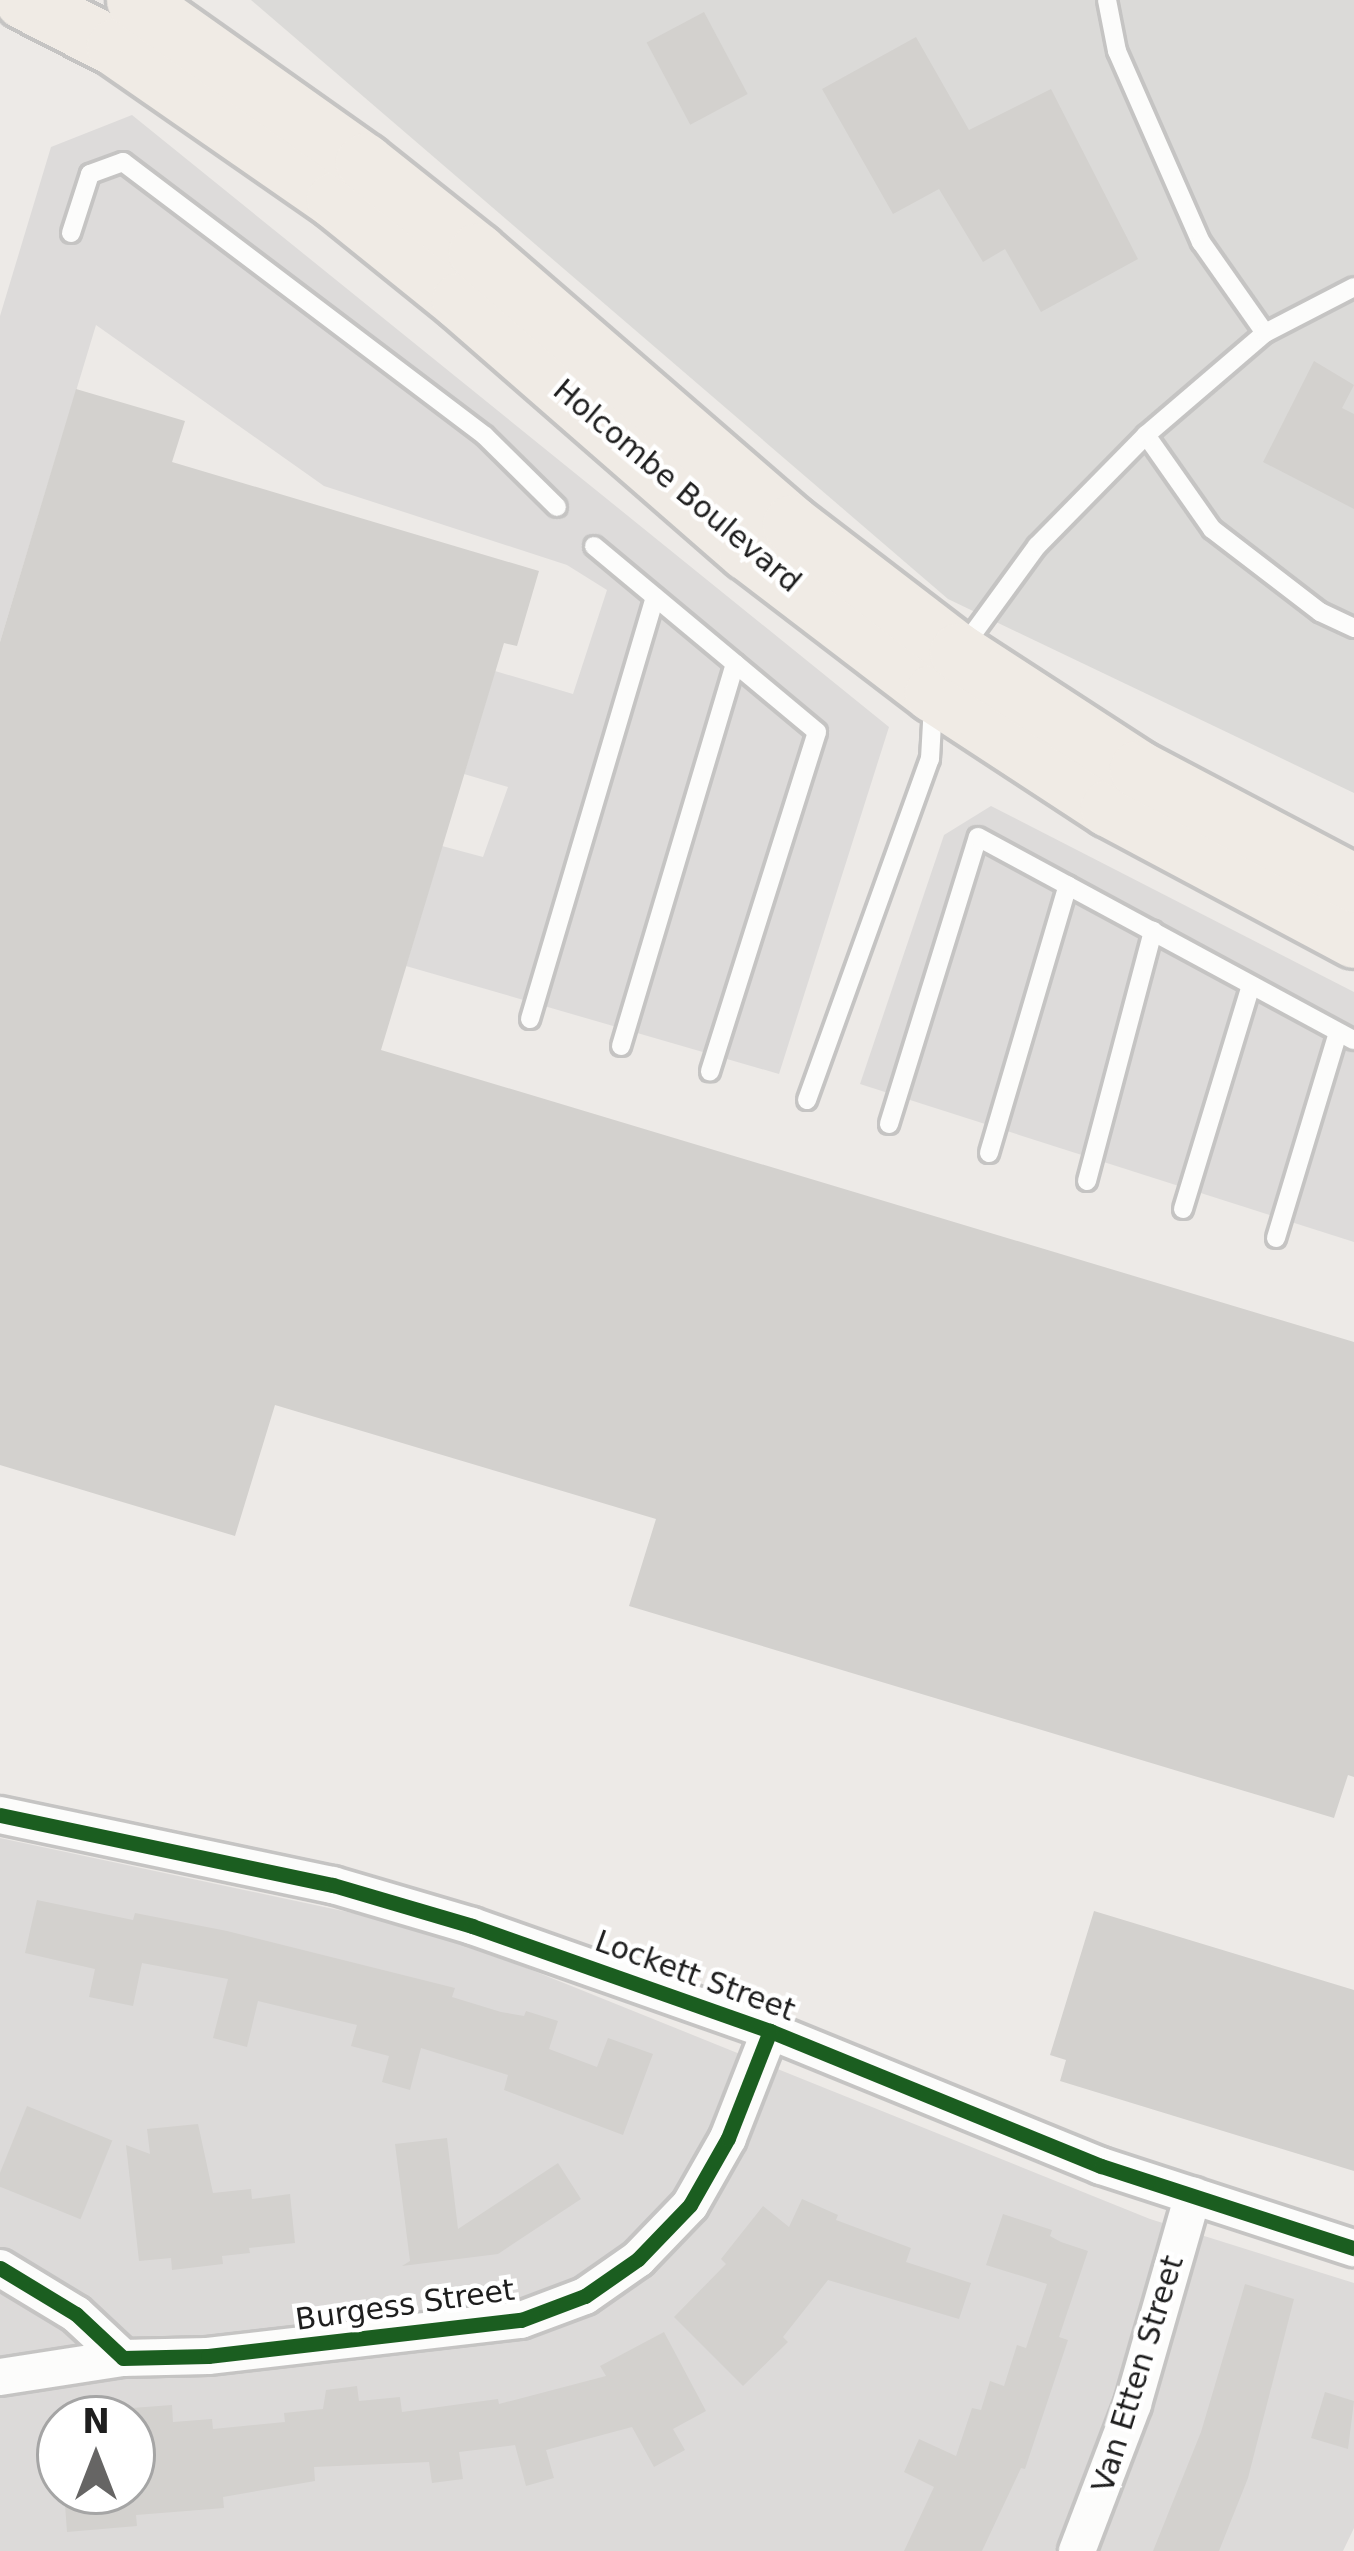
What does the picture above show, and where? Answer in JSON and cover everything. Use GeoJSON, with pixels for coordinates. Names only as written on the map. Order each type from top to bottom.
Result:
{"type":"FeatureCollection","features":[{"type":"Feature","properties":{"kind":"main road","name":"Holcombe Boulevard"},"geometry":{"type":"LineString","coordinates":[[23,0],[116,47],[335,200],[747,551],[946,673],[1354,883]]}},
{"type":"Feature","properties":{"kind":"main road","name":"Holcombe Boulevard"},"geometry":{"type":"LineString","coordinates":[[135,0],[364,162],[791,524],[946,673],[1109,808],[1354,939]]}},
{"type":"Feature","properties":{"kind":"street","name":"Lockett Street"},"geometry":{"type":"LineString","coordinates":[[0,1815],[333,1886],[601,1969],[770,2031],[1101,2166],[1354,2248]]}},
{"type":"Feature","properties":{"kind":"street","name":"Burgess Street"},"geometry":{"type":"LineString","coordinates":[[0,2377],[123,2358],[208,2356],[468,2330],[521,2320],[585,2296],[638,2259],[690,2205],[728,2138],[770,2031]]}},
{"type":"Feature","properties":{"kind":"street","name":"Van Etten Street"},"geometry":{"type":"LineString","coordinates":[[1077,2551],[1133,2404],[1193,2195]]}},
{"type":"Feature","properties":{"kind":"street"},"geometry":{"type":"LineString","coordinates":[[0,2268],[76,2314],[123,2358]]}},
{"type":"Feature","properties":{"kind":"lane"},"geometry":{"type":"LineString","coordinates":[[1108,0],[1118,51],[1201,242],[1265,332]]}},
{"type":"Feature","properties":{"kind":"lane"},"geometry":{"type":"LineString","coordinates":[[71,233],[90,174],[123,162],[485,436],[557,507]]}},
{"type":"Feature","properties":{"kind":"lane"},"geometry":{"type":"LineString","coordinates":[[807,1100],[930,759],[946,673],[1037,546],[1146,434],[1265,332],[1354,287]]}},
{"type":"Feature","properties":{"kind":"lane"},"geometry":{"type":"LineString","coordinates":[[1146,434],[1212,530],[1320,612],[1354,628]]}},
{"type":"Feature","properties":{"kind":"lane"},"geometry":{"type":"LineString","coordinates":[[594,546],[818,732],[710,1072]]}},
{"type":"Feature","properties":{"kind":"lane"},"geometry":{"type":"LineString","coordinates":[[530,1019],[655,597]]}},
{"type":"Feature","properties":{"kind":"lane"},"geometry":{"type":"LineString","coordinates":[[622,1046],[735,664]]}},
{"type":"Feature","properties":{"kind":"lane"},"geometry":{"type":"LineString","coordinates":[[889,1124],[978,837],[1346,1036],[1276,1238]]}},
{"type":"Feature","properties":{"kind":"lane"},"geometry":{"type":"LineString","coordinates":[[989,1153],[1068,884]]}},
{"type":"Feature","properties":{"kind":"lane"},"geometry":{"type":"LineString","coordinates":[[1087,1181],[1153,931]]}},
{"type":"Feature","properties":{"kind":"lane"},"geometry":{"type":"LineString","coordinates":[[1183,1209],[1251,985]]}},
{"type":"Feature","properties":{"kind":"shaded area"},"geometry":{"type":"Polygon","coordinates":[[[251,0],[1354,0],[1354,793],[948,599],[251,0]]]}},
{"type":"Feature","properties":{"kind":"shaded area"},"geometry":{"type":"Polygon","coordinates":[[[132,115],[889,727],[779,1074],[406,966],[442,846],[483,857],[508,787],[464,774],[495,671],[573,694],[607,590],[567,565],[324,486],[96,325],[0,642],[0,316],[51,147],[132,115]]]}},
{"type":"Feature","properties":{"kind":"shaded area"},"geometry":{"type":"Polygon","coordinates":[[[991,806],[1354,992],[1354,1242],[860,1084],[944,835],[991,806]]]}},
{"type":"Feature","properties":{"kind":"shaded area"},"geometry":{"type":"Polygon","coordinates":[[[0,1838],[432,1930],[1150,2219],[1354,2283],[1354,2528],[1343,2551],[0,2551],[0,1838]]]}},
{"type":"Feature","properties":{"kind":"building"},"geometry":{"type":"Polygon","coordinates":[[[704,12],[748,94],[690,125],[647,43],[704,12]]]}},
{"type":"Feature","properties":{"kind":"building"},"geometry":{"type":"Polygon","coordinates":[[[916,37],[969,130],[1051,89],[1138,259],[1041,312],[1005,249],[983,262],[939,189],[893,214],[822,89],[916,37]]]}},
{"type":"Feature","properties":{"kind":"building"},"geometry":{"type":"Polygon","coordinates":[[[1314,361],[1354,385],[1342,408],[1354,414],[1354,509],[1263,462],[1314,361]]]}},
{"type":"Feature","properties":{"kind":"building"},"geometry":{"type":"Polygon","coordinates":[[[76,389],[185,421],[172,462],[539,571],[517,646],[504,643],[381,1050],[1354,1342],[1354,1777],[1348,1775],[1334,1818],[629,1606],[656,1519],[275,1405],[235,1536],[0,1465],[0,642],[76,389]]]}},
{"type":"Feature","properties":{"kind":"building"},"geometry":{"type":"Polygon","coordinates":[[[37,1900],[133,1920],[135,1913],[227,1931],[455,1988],[452,1997],[501,2012],[524,2016],[526,2011],[558,2021],[549,2049],[597,2067],[608,2038],[653,2054],[623,2135],[504,2090],[508,2075],[421,2048],[410,2090],[382,2082],[389,2056],[351,2046],[357,2025],[258,2001],[247,2047],[213,2038],[228,1979],[142,1963],[133,2006],[89,1997],[95,1969],[25,1953],[37,1900]]]}},
{"type":"Feature","properties":{"kind":"building"},"geometry":{"type":"Polygon","coordinates":[[[1094,1911],[1354,1990],[1354,2171],[1060,2081],[1066,2060],[1050,2055],[1094,1911]]]}},
{"type":"Feature","properties":{"kind":"building"},"geometry":{"type":"Polygon","coordinates":[[[27,2106],[112,2140],[80,2219],[0,2187],[0,2173],[27,2106]]]}},
{"type":"Feature","properties":{"kind":"building"},"geometry":{"type":"Polygon","coordinates":[[[198,2124],[213,2193],[251,2189],[252,2199],[290,2194],[295,2243],[249,2248],[250,2253],[222,2256],[223,2264],[172,2270],[171,2258],[139,2261],[126,2145],[150,2154],[147,2129],[198,2124]]]}},
{"type":"Feature","properties":{"kind":"building"},"geometry":{"type":"Polygon","coordinates":[[[447,2138],[458,2229],[558,2163],[581,2199],[498,2254],[402,2266],[410,2261],[395,2144],[447,2138]]]}},
{"type":"Feature","properties":{"kind":"building"},"geometry":{"type":"Polygon","coordinates":[[[802,2199],[838,2215],[836,2220],[911,2248],[906,2262],[971,2283],[959,2319],[828,2280],[783,2337],[788,2342],[743,2386],[674,2317],[726,2264],[721,2259],[763,2206],[789,2227],[802,2199]]]}},
{"type":"Feature","properties":{"kind":"building"},"geometry":{"type":"Polygon","coordinates":[[[1003,2214],[1052,2230],[1050,2236],[1088,2251],[1059,2337],[1068,2340],[1025,2469],[1021,2468],[982,2551],[904,2551],[934,2487],[904,2472],[919,2439],[956,2456],[972,2408],[981,2410],[990,2381],[1004,2386],[1017,2345],[1026,2348],[1047,2284],[986,2265],[1003,2214]]]}},
{"type":"Feature","properties":{"kind":"building"},"geometry":{"type":"Polygon","coordinates":[[[1245,2284],[1294,2299],[1248,2478],[1219,2551],[1153,2551],[1201,2432],[1245,2284]]]}},
{"type":"Feature","properties":{"kind":"building"},"geometry":{"type":"Polygon","coordinates":[[[664,2332],[706,2411],[673,2429],[685,2450],[654,2467],[632,2427],[546,2450],[554,2478],[526,2486],[515,2445],[459,2452],[463,2479],[432,2483],[429,2462],[314,2467],[315,2481],[223,2497],[224,2508],[156,2513],[156,2406],[172,2405],[173,2422],[212,2419],[213,2429],[285,2422],[284,2413],[323,2409],[326,2390],[357,2386],[359,2401],[400,2397],[402,2412],[498,2399],[499,2404],[606,2376],[600,2366],[664,2332]]]}},
{"type":"Feature","properties":{"kind":"building"},"geometry":{"type":"Polygon","coordinates":[[[1325,2392],[1354,2401],[1348,2449],[1311,2438],[1325,2392]]]}},
{"type":"Feature","properties":{"kind":"building"},"geometry":{"type":"Polygon","coordinates":[[[66,2515],[136,2515],[137,2526],[67,2532],[66,2515]]]}},
{"type":"Feature","properties":{"kind":"cycle path"},"geometry":{"type":"LineString","coordinates":[[0,1815],[333,1885],[472,1926],[770,2031],[1101,2166],[1354,2248]]}},
{"type":"Feature","properties":{"kind":"cycle path"},"geometry":{"type":"LineString","coordinates":[[0,2268],[76,2314],[123,2358],[208,2356],[521,2320],[585,2296],[638,2259],[690,2205],[728,2138],[770,2031]]}}]}
